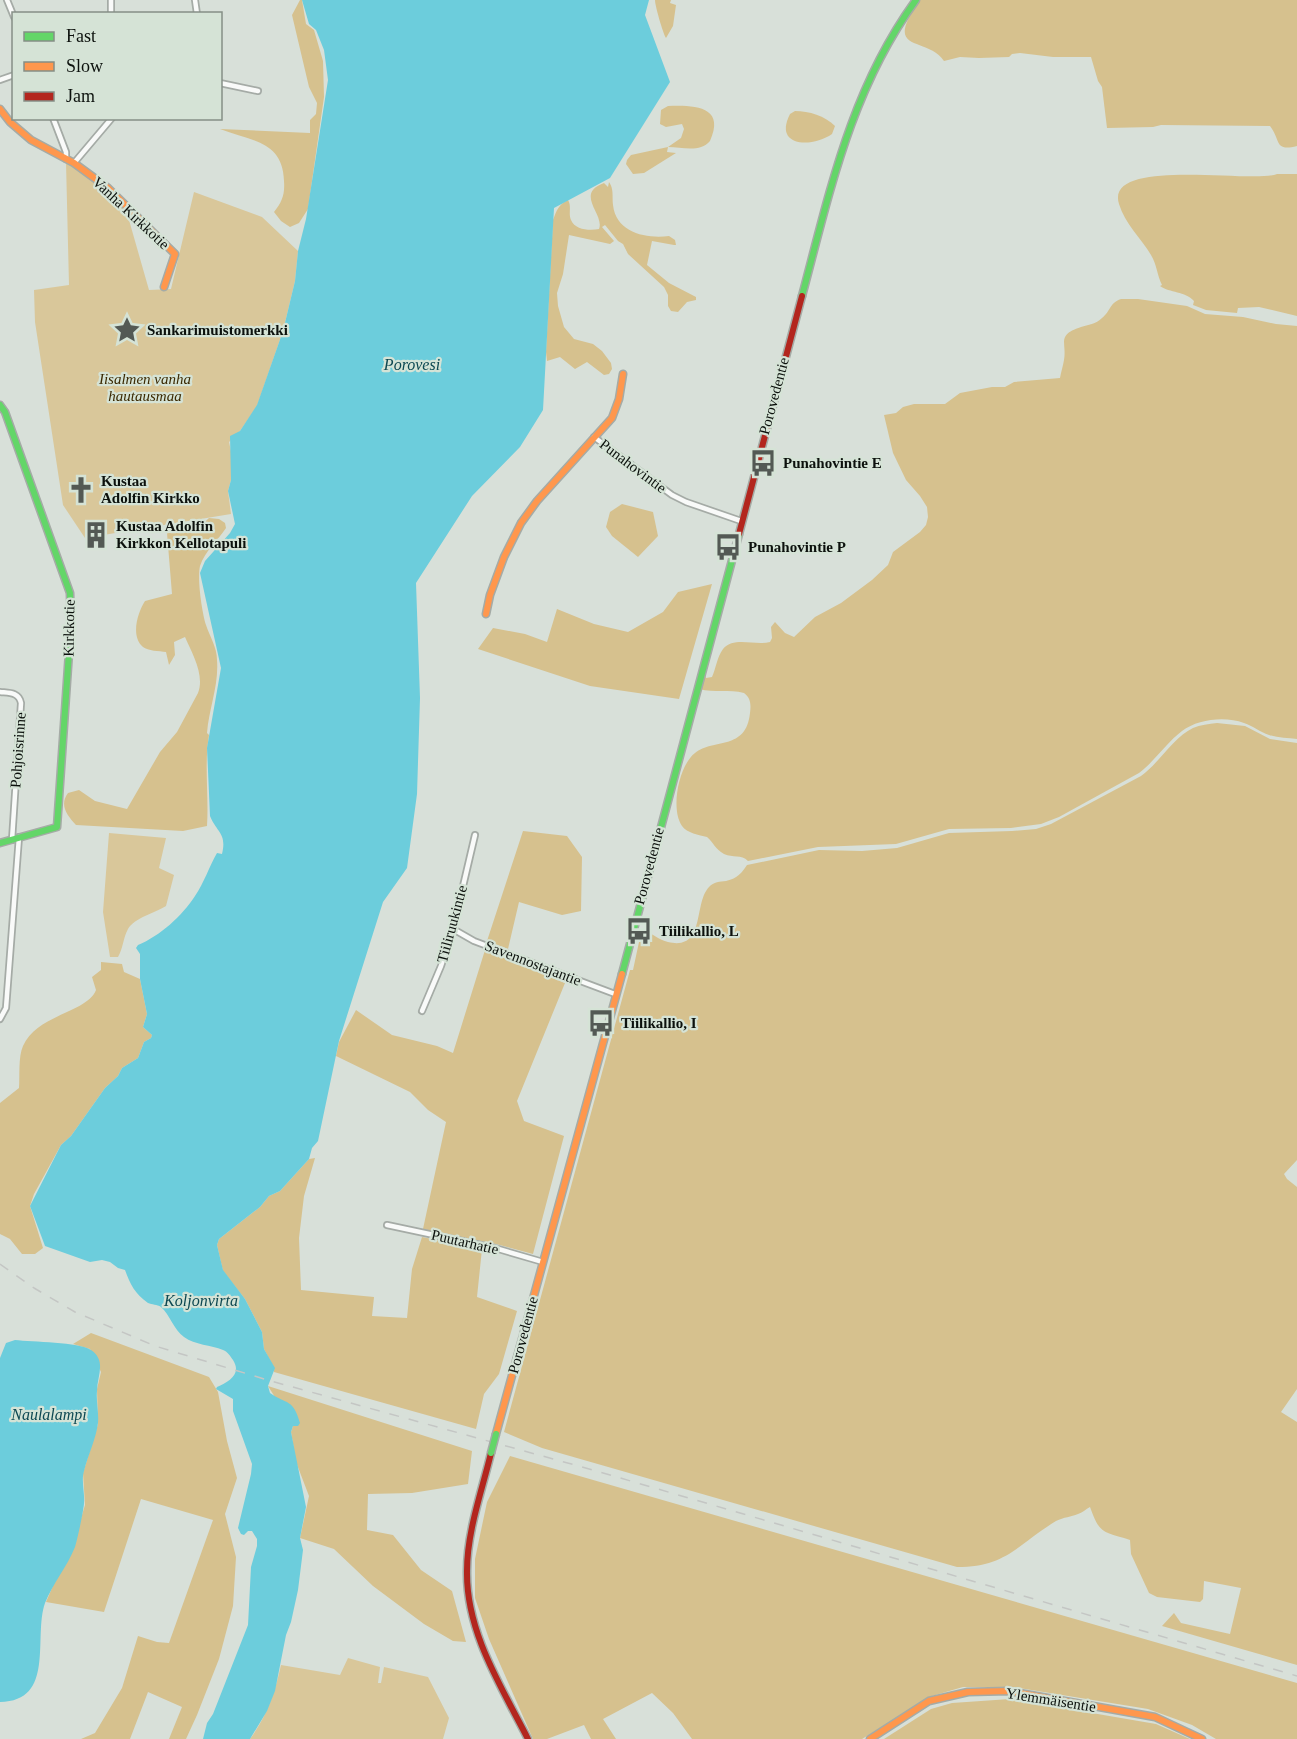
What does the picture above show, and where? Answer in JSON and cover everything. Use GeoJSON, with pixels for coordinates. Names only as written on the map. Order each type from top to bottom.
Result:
{"type":"FeatureCollection","features":[{"type":"Feature","properties":{"kind":"street","name":"Porovedentie"},"geometry":{"type":"LineString","coordinates":[[528,1739],[475,1628],[466,1571],[469,1548],[496,1434],[850,122],[866,82],[893,33],[916,0]]}},
{"type":"Feature","properties":{"kind":"street"},"geometry":{"type":"LineString","coordinates":[[222,83],[258,91]]}},
{"type":"Feature","properties":{"kind":"street","name":"Vanha Kirkkotie"},"geometry":{"type":"LineString","coordinates":[[0,110],[31,140],[74,164],[113,193],[175,254],[164,287]]}},
{"type":"Feature","properties":{"kind":"street"},"geometry":{"type":"LineString","coordinates":[[54,120],[66,152],[66,159]]}},
{"type":"Feature","properties":{"kind":"street"},"geometry":{"type":"LineString","coordinates":[[74,164],[110,120]]}},
{"type":"Feature","properties":{"kind":"street","name":"Punahovintie"},"geometry":{"type":"LineString","coordinates":[[623,374],[619,399],[612,418],[594,437],[672,495],[741,521]]}},
{"type":"Feature","properties":{"kind":"street","name":"Kirkkotie"},"geometry":{"type":"LineString","coordinates":[[0,405],[5,412],[24,462],[70,593],[71,623],[57,827],[15,838]]}},
{"type":"Feature","properties":{"kind":"street"},"geometry":{"type":"LineString","coordinates":[[486,614],[490,595],[504,557],[521,523],[537,501],[594,437]]}},
{"type":"Feature","properties":{"kind":"street","name":"Pohjoisrinne"},"geometry":{"type":"LineString","coordinates":[[0,692],[18,696],[21,703],[6,1008],[0,1019]]}},
{"type":"Feature","properties":{"kind":"street","name":"Tiiliruukintie"},"geometry":{"type":"LineString","coordinates":[[422,1011],[453,930],[474,835]]}},
{"type":"Feature","properties":{"kind":"street"},"geometry":{"type":"LineString","coordinates":[[0,843],[15,838]]}},
{"type":"Feature","properties":{"kind":"street","name":"Savennostajantie"},"geometry":{"type":"LineString","coordinates":[[453,930],[474,941],[615,994]]}},
{"type":"Feature","properties":{"kind":"street","name":"Puutarhatie"},"geometry":{"type":"LineString","coordinates":[[387,1225],[495,1248],[543,1262]]}},
{"type":"Feature","properties":{"kind":"street","name":"Ylemmäisentie"},"geometry":{"type":"LineString","coordinates":[[870,1739],[929,1701],[968,1692],[1009,1691],[1155,1717],[1202,1739]]}},
{"type":"Feature","properties":{"kind":"green space","name":"Iisalmen vanha hautausmaa"},"geometry":{"type":"Polygon","coordinates":[[[66,162],[104,187],[127,213],[149,290],[171,289],[194,192],[262,217],[298,251],[295,281],[283,331],[257,406],[240,431],[229,442],[232,456],[228,491],[231,514],[85,538],[63,505],[35,322],[34,290],[69,285],[66,162]]]}},
{"type":"Feature","properties":{"kind":"green space"},"geometry":{"type":"Polygon","coordinates":[[[109,833],[166,838],[159,868],[174,875],[166,906],[131,925],[126,932],[118,957],[110,957],[103,912],[109,833]]]}},
{"type":"Feature","properties":{"kind":"green space"},"geometry":{"type":"Polygon","coordinates":[[[348,1658],[380,1667],[378,1683],[381,1683],[384,1667],[428,1677],[449,1718],[443,1739],[250,1739],[270,1703],[281,1665],[340,1675],[348,1658]]]}},
{"type":"Feature","properties":{"kind":"shaded area"},"geometry":{"type":"Polygon","coordinates":[[[302,0],[306,24],[314,30],[323,61],[324,97],[308,209],[299,223],[290,227],[274,212],[281,201],[284,190],[282,167],[278,157],[263,144],[220,129],[310,133],[310,120],[316,114],[317,103],[309,87],[292,15],[302,0]]]}},
{"type":"Feature","properties":{"kind":"shaded area"},"geometry":{"type":"Polygon","coordinates":[[[655,0],[671,0],[670,3],[676,5],[673,26],[666,38],[659,19],[655,0]]]}},
{"type":"Feature","properties":{"kind":"shaded area"},"geometry":{"type":"Polygon","coordinates":[[[920,0],[1297,0],[1297,146],[1281,146],[1270,126],[1161,125],[1107,128],[1102,87],[1091,57],[1053,57],[1020,53],[1009,57],[960,57],[944,61],[936,53],[906,37],[905,29],[909,17],[920,0]]]}},
{"type":"Feature","properties":{"kind":"shaded area"},"geometry":{"type":"Polygon","coordinates":[[[668,106],[697,107],[711,114],[714,129],[710,141],[696,148],[668,147],[681,138],[684,129],[682,124],[666,127],[660,124],[661,110],[668,106]]]}},
{"type":"Feature","properties":{"kind":"shaded area"},"geometry":{"type":"Polygon","coordinates":[[[795,111],[811,113],[826,119],[835,126],[832,134],[824,139],[805,143],[791,139],[786,125],[790,114],[795,111]]]}},
{"type":"Feature","properties":{"kind":"shaded area"},"geometry":{"type":"Polygon","coordinates":[[[668,147],[667,152],[676,153],[644,173],[633,174],[626,164],[631,155],[668,147]]]}},
{"type":"Feature","properties":{"kind":"shaded area"},"geometry":{"type":"Polygon","coordinates":[[[1297,174],[1297,316],[1259,307],[1238,308],[1237,313],[1206,310],[1193,305],[1194,301],[1186,295],[1160,286],[1162,285],[1153,259],[1129,224],[1119,204],[1121,189],[1134,180],[1156,176],[1297,174]]]}},
{"type":"Feature","properties":{"kind":"shaded area"},"geometry":{"type":"Polygon","coordinates":[[[609,182],[615,214],[626,228],[642,235],[669,236],[675,240],[676,245],[652,241],[647,265],[669,283],[696,297],[696,300],[687,302],[678,312],[671,311],[664,287],[628,254],[623,244],[605,225],[602,227],[614,241],[610,244],[569,235],[563,274],[557,293],[558,306],[564,327],[574,339],[593,344],[611,363],[612,369],[609,374],[604,375],[587,362],[575,369],[560,357],[547,361],[546,352],[553,220],[560,206],[568,200],[570,217],[576,226],[583,229],[599,229],[600,223],[592,204],[591,193],[604,183],[608,187],[609,182]]]}},
{"type":"Feature","properties":{"kind":"shaded area"},"geometry":{"type":"Polygon","coordinates":[[[1121,299],[1187,306],[1205,314],[1243,317],[1297,326],[1297,739],[1272,736],[1237,721],[1220,719],[1204,721],[1182,731],[1139,773],[1059,817],[1041,824],[1011,828],[949,829],[896,844],[818,847],[748,861],[724,854],[707,837],[684,828],[678,818],[677,799],[681,777],[689,759],[703,749],[736,738],[747,725],[750,713],[750,702],[744,693],[699,689],[704,671],[706,678],[712,677],[719,655],[728,645],[739,642],[770,642],[771,627],[775,622],[785,633],[794,637],[815,617],[841,603],[872,580],[888,565],[893,552],[926,525],[927,507],[906,480],[893,453],[884,415],[896,413],[903,407],[914,404],[945,404],[960,393],[1005,387],[1014,382],[1060,378],[1065,354],[1065,336],[1073,330],[1100,320],[1114,303],[1121,299]]]}},
{"type":"Feature","properties":{"kind":"shaded area"},"geometry":{"type":"Polygon","coordinates":[[[622,504],[653,512],[658,536],[638,557],[612,536],[606,527],[610,512],[622,504]]]}},
{"type":"Feature","properties":{"kind":"shaded area"},"geometry":{"type":"Polygon","coordinates":[[[209,518],[219,519],[225,523],[226,528],[205,555],[199,572],[203,612],[217,655],[217,678],[207,733],[209,735],[207,826],[183,831],[76,825],[64,806],[68,793],[79,790],[95,801],[127,809],[160,752],[177,732],[198,693],[199,672],[185,637],[174,642],[175,655],[169,665],[166,652],[143,647],[137,637],[136,624],[145,601],[172,594],[167,533],[173,525],[196,526],[209,518]]]}},
{"type":"Feature","properties":{"kind":"shaded area"},"geometry":{"type":"Polygon","coordinates":[[[712,584],[679,699],[590,686],[478,649],[493,628],[525,634],[547,642],[557,609],[594,624],[628,632],[663,612],[678,592],[712,584]]]}},
{"type":"Feature","properties":{"kind":"shaded area"},"geometry":{"type":"Polygon","coordinates":[[[1217,723],[1245,726],[1270,739],[1297,743],[1297,1160],[1284,1174],[1297,1187],[1297,1389],[1281,1412],[1297,1422],[1297,1665],[1162,1626],[1174,1613],[1181,1623],[1230,1634],[1241,1588],[1204,1581],[1203,1599],[1200,1602],[1157,1597],[1149,1593],[1131,1554],[1130,1540],[1104,1531],[1097,1523],[1090,1507],[1056,1521],[1000,1559],[974,1566],[957,1567],[542,1448],[504,1432],[630,970],[633,970],[639,942],[644,931],[668,942],[680,943],[688,940],[697,924],[701,904],[709,887],[717,882],[731,880],[747,865],[819,850],[862,851],[897,848],[949,833],[1036,829],[1051,824],[1141,776],[1186,732],[1199,726],[1217,723]]]}},
{"type":"Feature","properties":{"kind":"shaded area"},"geometry":{"type":"Polygon","coordinates":[[[523,831],[567,836],[582,857],[581,911],[562,915],[519,902],[508,949],[487,941],[523,831]]]}},
{"type":"Feature","properties":{"kind":"shaded area"},"geometry":{"type":"Polygon","coordinates":[[[485,950],[565,983],[517,1101],[524,1121],[564,1136],[533,1254],[423,1229],[446,1122],[428,1110],[410,1092],[336,1056],[339,1042],[356,1010],[392,1035],[437,1046],[453,1053],[485,950]]]}},
{"type":"Feature","properties":{"kind":"shaded area"},"geometry":{"type":"Polygon","coordinates":[[[101,962],[122,964],[124,972],[140,979],[147,1014],[143,1027],[152,1035],[144,1042],[138,1058],[122,1068],[71,1136],[61,1145],[34,1194],[30,1206],[43,1248],[35,1254],[22,1254],[10,1239],[0,1234],[0,1103],[19,1088],[21,1050],[30,1035],[50,1020],[91,998],[96,990],[92,977],[101,970],[101,962]]]}},
{"type":"Feature","properties":{"kind":"shaded area"},"geometry":{"type":"Polygon","coordinates":[[[315,1158],[304,1196],[299,1238],[301,1290],[374,1297],[372,1316],[407,1318],[412,1269],[422,1237],[482,1249],[477,1297],[517,1311],[499,1374],[484,1394],[476,1429],[274,1372],[264,1349],[262,1332],[245,1299],[223,1271],[217,1245],[219,1239],[260,1207],[269,1196],[280,1191],[309,1159],[315,1158]]]}},
{"type":"Feature","properties":{"kind":"shaded area"},"geometry":{"type":"Polygon","coordinates":[[[91,1333],[209,1377],[218,1392],[237,1478],[225,1514],[236,1557],[233,1606],[219,1659],[186,1739],[169,1739],[182,1707],[148,1692],[130,1739],[81,1739],[95,1733],[122,1688],[138,1636],[169,1643],[213,1520],[141,1499],[104,1612],[46,1602],[79,1525],[85,1505],[83,1473],[98,1424],[97,1389],[101,1372],[90,1349],[73,1344],[91,1333]]]}},
{"type":"Feature","properties":{"kind":"shaded area"},"geometry":{"type":"Polygon","coordinates":[[[268,1386],[472,1451],[468,1484],[412,1493],[368,1494],[367,1530],[393,1535],[421,1570],[452,1591],[466,1642],[453,1641],[424,1624],[373,1586],[334,1549],[300,1538],[309,1496],[296,1462],[291,1432],[293,1426],[268,1386]]]}},
{"type":"Feature","properties":{"kind":"shaded area"},"geometry":{"type":"Polygon","coordinates":[[[510,1456],[1297,1683],[1297,1739],[1216,1739],[1192,1725],[1148,1709],[1013,1687],[963,1687],[932,1696],[862,1739],[692,1739],[673,1713],[652,1693],[603,1719],[616,1739],[591,1739],[584,1725],[547,1739],[533,1739],[489,1639],[475,1598],[475,1559],[487,1502],[510,1456]]]}},
{"type":"Feature","properties":{"kind":"shaded area"},"geometry":{"type":"Polygon","coordinates":[[[1010,1699],[1156,1724],[1190,1739],[884,1739],[931,1709],[952,1703],[1010,1699]]]}},
{"type":"Feature","properties":{"kind":"water","name":"Porovesi"},"geometry":{"type":"Polygon","coordinates":[[[302,0],[649,0],[645,15],[670,82],[610,178],[554,208],[543,410],[520,447],[472,496],[416,583],[420,698],[417,794],[407,868],[383,902],[339,1041],[318,1141],[312,1148],[309,1159],[280,1191],[269,1196],[260,1207],[219,1239],[217,1245],[223,1270],[245,1299],[262,1332],[264,1349],[275,1368],[268,1386],[270,1393],[289,1403],[295,1409],[300,1423],[298,1426],[293,1426],[291,1432],[306,1507],[300,1538],[303,1550],[298,1590],[275,1691],[267,1711],[250,1739],[203,1739],[207,1723],[213,1714],[248,1625],[251,1567],[257,1546],[257,1539],[252,1531],[244,1535],[238,1528],[252,1464],[233,1411],[233,1399],[216,1389],[233,1377],[235,1365],[225,1351],[193,1342],[184,1337],[161,1307],[143,1300],[131,1284],[125,1270],[110,1262],[102,1260],[90,1262],[45,1246],[30,1206],[61,1145],[71,1136],[105,1088],[118,1076],[122,1068],[138,1058],[144,1042],[151,1038],[152,1035],[143,1027],[147,1014],[140,979],[140,954],[136,948],[170,925],[184,911],[198,891],[217,853],[222,854],[222,837],[210,816],[207,748],[221,668],[200,573],[205,561],[235,524],[228,491],[231,480],[230,436],[240,431],[257,405],[283,331],[295,281],[298,251],[306,219],[328,80],[324,50],[316,30],[309,24],[302,0]]]}},
{"type":"Feature","properties":{"kind":"water","name":"Naulalampi"},"geometry":{"type":"Polygon","coordinates":[[[15,1340],[76,1345],[85,1347],[96,1354],[100,1364],[97,1385],[98,1419],[96,1435],[83,1475],[84,1506],[75,1547],[45,1603],[36,1679],[29,1691],[18,1699],[0,1702],[0,1358],[6,1343],[15,1340]]]}},
{"type":"Feature","properties":{"kind":"railway"},"geometry":{"type":"LineString","coordinates":[[0,1264],[34,1288],[75,1312],[155,1346],[271,1381],[593,1470],[1297,1676]]}},
{"type":"Feature","properties":{"kind":"traffic: fast"},"geometry":{"type":"LineString","coordinates":[[802,296],[833,180],[859,105],[875,69],[916,0]]}},
{"type":"Feature","properties":{"kind":"traffic: fast"},"geometry":{"type":"LineString","coordinates":[[0,405],[5,412],[70,593],[71,623],[57,827],[0,843]]}},
{"type":"Feature","properties":{"kind":"traffic: fast"},"geometry":{"type":"LineString","coordinates":[[622,974],[739,534]]}},
{"type":"Feature","properties":{"kind":"traffic: fast"},"geometry":{"type":"LineString","coordinates":[[491,1453],[496,1434]]}},
{"type":"Feature","properties":{"kind":"traffic: slow"},"geometry":{"type":"LineString","coordinates":[[0,109],[10,122],[31,140],[74,163],[108,188],[175,254],[164,287]]}},
{"type":"Feature","properties":{"kind":"traffic: slow"},"geometry":{"type":"LineString","coordinates":[[486,614],[490,595],[504,557],[521,523],[537,501],[612,418],[619,399],[623,374]]}},
{"type":"Feature","properties":{"kind":"traffic: slow"},"geometry":{"type":"LineString","coordinates":[[496,1434],[622,974]]}},
{"type":"Feature","properties":{"kind":"traffic: slow"},"geometry":{"type":"LineString","coordinates":[[870,1739],[929,1701],[968,1692],[1009,1691],[1155,1717],[1202,1739]]}},
{"type":"Feature","properties":{"kind":"traffic: jam"},"geometry":{"type":"LineString","coordinates":[[739,534],[802,296]]}},
{"type":"Feature","properties":{"kind":"traffic: jam"},"geometry":{"type":"LineString","coordinates":[[491,1453],[469,1541],[468,1594],[472,1616],[487,1658],[528,1739]]}},
{"type":"Feature","properties":{"kind":"place","name":"Sankarimuistomerkki"},"geometry":{"type":"Point","coordinates":[127,330]}},
{"type":"Feature","properties":{"kind":"place","name":"Punahovintie E"},"geometry":{"type":"Point","coordinates":[763,463]}},
{"type":"Feature","properties":{"kind":"place","name":"Kustaa Adolfin Kirkko"},"geometry":{"type":"Point","coordinates":[81,490]}},
{"type":"Feature","properties":{"kind":"place","name":"Kustaa Adolfin Kirkkon Kellotapuli"},"geometry":{"type":"Point","coordinates":[96,535]}},
{"type":"Feature","properties":{"kind":"place","name":"Punahovintie P"},"geometry":{"type":"Point","coordinates":[728,547]}},
{"type":"Feature","properties":{"kind":"place","name":"Tiilikallio, L"},"geometry":{"type":"Point","coordinates":[639,931]}},
{"type":"Feature","properties":{"kind":"place","name":"Tiilikallio, I"},"geometry":{"type":"Point","coordinates":[601,1023]}},
{"type":"Feature","properties":{"kind":"water label","name":"Koljonvirta"},"geometry":{"type":"Point","coordinates":[201,1300]}}]}
